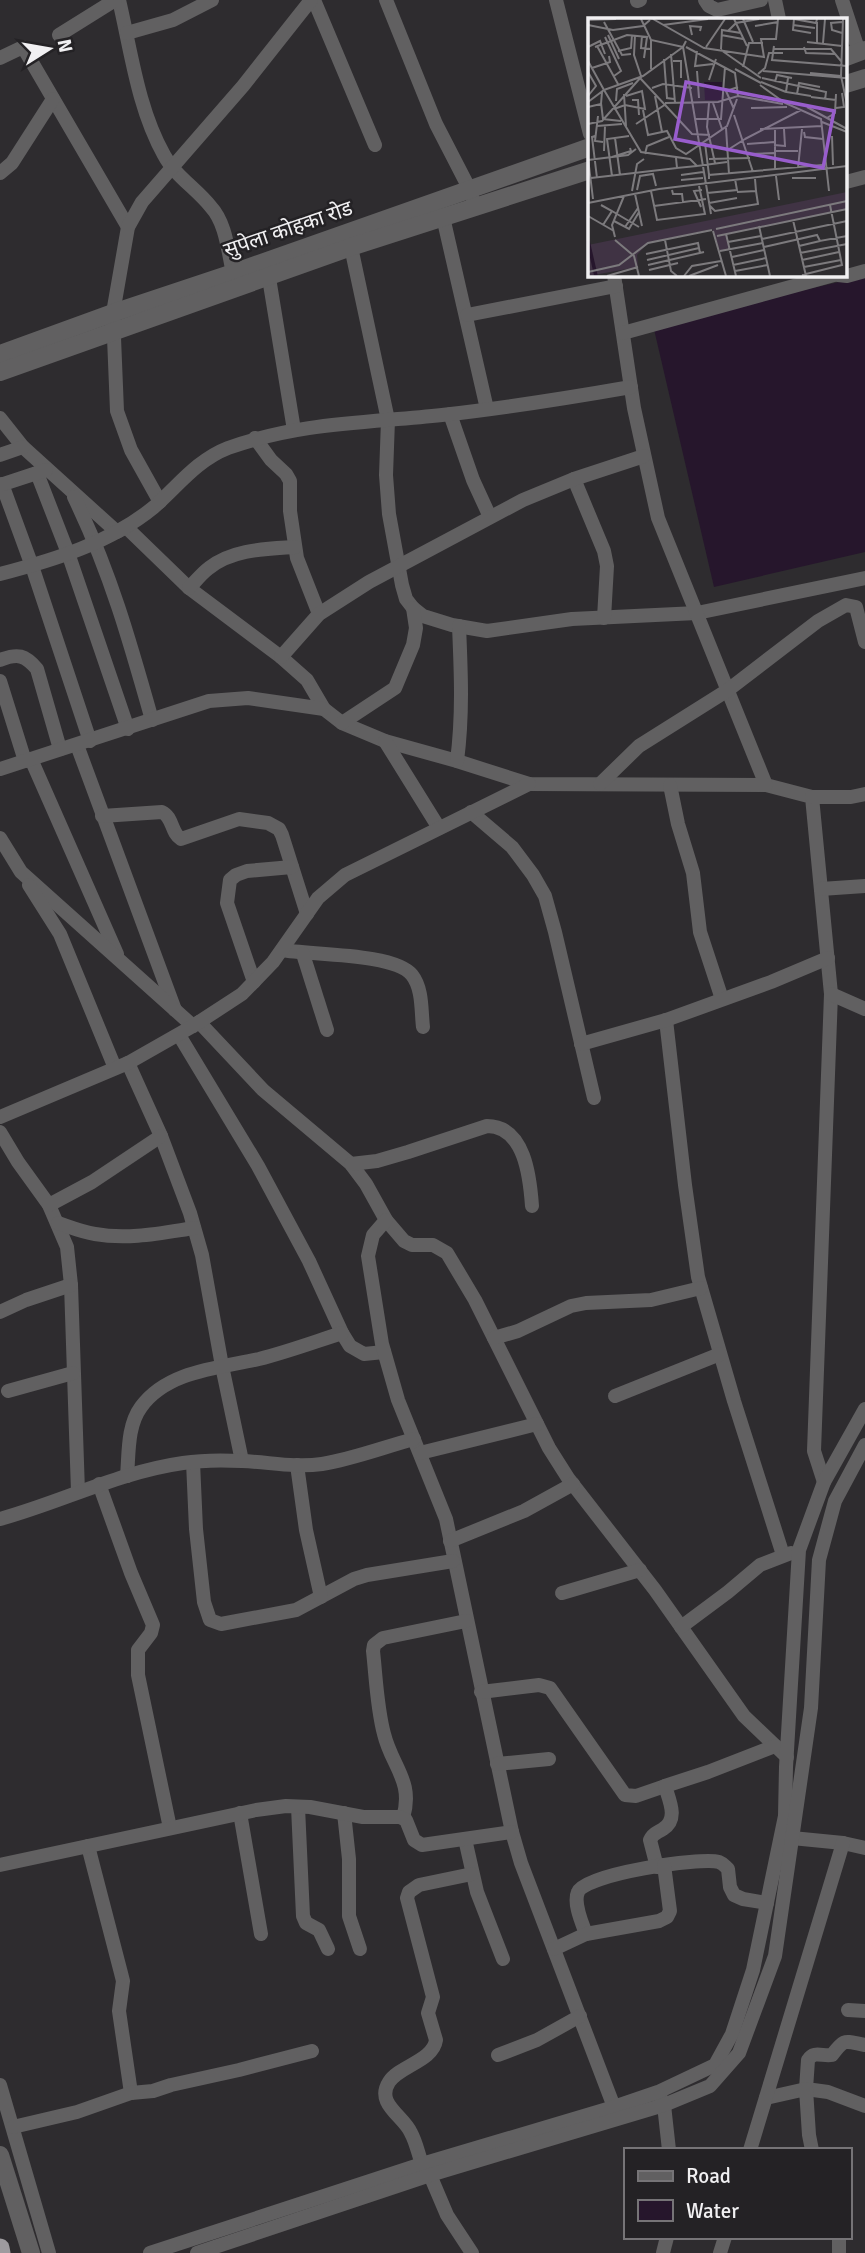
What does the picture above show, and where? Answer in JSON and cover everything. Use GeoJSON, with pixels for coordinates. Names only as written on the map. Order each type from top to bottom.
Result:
{"type":"FeatureCollection","features":[{"type":"Feature","properties":{"kind":"street"},"geometry":{"type":"LineString","coordinates":[[59,36],[117,0],[154,137],[165,159],[212,207],[220,223],[233,273]]}},
{"type":"Feature","properties":{"kind":"street"},"geometry":{"type":"LineString","coordinates":[[386,0],[436,124],[469,188],[475,208]]}},
{"type":"Feature","properties":{"kind":"street"},"geometry":{"type":"LineString","coordinates":[[556,0],[588,126]]}},
{"type":"Feature","properties":{"kind":"street"},"geometry":{"type":"LineString","coordinates":[[705,0],[716,10],[757,1]]}},
{"type":"Feature","properties":{"kind":"street"},"geometry":{"type":"LineString","coordinates":[[775,0],[779,18]]}},
{"type":"Feature","properties":{"kind":"street"},"geometry":{"type":"LineString","coordinates":[[842,0],[847,18]]}},
{"type":"Feature","properties":{"kind":"street"},"geometry":{"type":"LineString","coordinates":[[127,33],[173,20],[208,1]]}},
{"type":"Feature","properties":{"kind":"street"},"geometry":{"type":"LineString","coordinates":[[160,502],[131,450],[117,411],[113,313],[128,227],[142,202],[243,86],[309,3],[375,145]]}},
{"type":"Feature","properties":{"kind":"street"},"geometry":{"type":"LineString","coordinates":[[848,21],[857,53]]}},
{"type":"Feature","properties":{"kind":"street"},"geometry":{"type":"LineString","coordinates":[[0,58],[23,47],[128,227]]}},
{"type":"Feature","properties":{"kind":"street"},"geometry":{"type":"LineString","coordinates":[[848,83],[865,78]]}},
{"type":"Feature","properties":{"kind":"street"},"geometry":{"type":"LineString","coordinates":[[0,173],[12,163],[53,99]]}},
{"type":"Feature","properties":{"kind":"street","name":"सुपेला कोहका रोड"},"geometry":{"type":"LineString","coordinates":[[0,354],[588,148]]}},
{"type":"Feature","properties":{"kind":"street"},"geometry":{"type":"LineString","coordinates":[[0,372],[351,247],[588,171]]}},
{"type":"Feature","properties":{"kind":"street"},"geometry":{"type":"LineString","coordinates":[[848,181],[865,177]]}},
{"type":"Feature","properties":{"kind":"street"},"geometry":{"type":"LineString","coordinates":[[443,217],[487,409]]}},
{"type":"Feature","properties":{"kind":"street"},"geometry":{"type":"LineString","coordinates":[[351,247],[388,419],[386,475],[389,514],[399,568],[406,599],[424,616],[487,631],[572,619],[697,613],[865,578]]}},
{"type":"Feature","properties":{"kind":"street"},"geometry":{"type":"LineString","coordinates":[[848,276],[865,271]]}},
{"type":"Feature","properties":{"kind":"street"},"geometry":{"type":"LineString","coordinates":[[623,333],[832,276]]}},
{"type":"Feature","properties":{"kind":"street"},"geometry":{"type":"LineString","coordinates":[[269,278],[294,430]]}},
{"type":"Feature","properties":{"kind":"street"},"geometry":{"type":"LineString","coordinates":[[467,315],[615,280],[631,387],[657,518],[766,785]]}},
{"type":"Feature","properties":{"kind":"street"},"geometry":{"type":"LineString","coordinates":[[0,418],[43,471],[70,490],[117,532],[160,502],[192,470],[224,450],[255,439],[315,425],[450,414],[631,387]]}},
{"type":"Feature","properties":{"kind":"street"},"geometry":{"type":"LineString","coordinates":[[450,414],[473,480],[490,517]]}},
{"type":"Feature","properties":{"kind":"street"},"geometry":{"type":"LineString","coordinates":[[255,439],[290,481],[290,511],[295,547],[319,614]]}},
{"type":"Feature","properties":{"kind":"street"},"geometry":{"type":"LineString","coordinates":[[0,455],[23,447]]}},
{"type":"Feature","properties":{"kind":"street"},"geometry":{"type":"LineString","coordinates":[[281,657],[319,614],[359,588],[523,500],[574,479],[644,456]]}},
{"type":"Feature","properties":{"kind":"street"},"geometry":{"type":"LineString","coordinates":[[43,471],[1,484],[32,566],[102,816],[175,1010]]}},
{"type":"Feature","properties":{"kind":"street"},"geometry":{"type":"LineString","coordinates":[[43,471],[128,729]]}},
{"type":"Feature","properties":{"kind":"street"},"geometry":{"type":"LineString","coordinates":[[574,479],[604,551],[607,566],[604,618]]}},
{"type":"Feature","properties":{"kind":"street"},"geometry":{"type":"LineString","coordinates":[[70,490],[96,543],[124,620],[152,720]]}},
{"type":"Feature","properties":{"kind":"street"},"geometry":{"type":"LineString","coordinates":[[0,574],[32,566],[96,543],[126,527]]}},
{"type":"Feature","properties":{"kind":"street"},"geometry":{"type":"LineString","coordinates":[[126,527],[189,588],[281,657],[307,680],[324,709],[342,723],[385,741],[529,784],[766,785],[812,797],[850,797],[865,794]]}},
{"type":"Feature","properties":{"kind":"street"},"geometry":{"type":"LineString","coordinates":[[189,588],[208,568],[224,559],[264,549],[295,547]]}},
{"type":"Feature","properties":{"kind":"street"},"geometry":{"type":"LineString","coordinates":[[600,784],[639,746],[728,690],[818,621],[852,605],[858,611],[865,642]]}},
{"type":"Feature","properties":{"kind":"street"},"geometry":{"type":"LineString","coordinates":[[342,723],[395,688],[413,645],[416,628],[413,608]]}},
{"type":"Feature","properties":{"kind":"street"},"geometry":{"type":"LineString","coordinates":[[457,761],[462,690],[458,626]]}},
{"type":"Feature","properties":{"kind":"street"},"geometry":{"type":"LineString","coordinates":[[0,660],[19,656],[29,660],[37,669],[60,750]]}},
{"type":"Feature","properties":{"kind":"street"},"geometry":{"type":"LineString","coordinates":[[0,681],[28,760],[119,958]]}},
{"type":"Feature","properties":{"kind":"street"},"geometry":{"type":"LineString","coordinates":[[0,769],[209,701],[248,698],[324,709]]}},
{"type":"Feature","properties":{"kind":"street"},"geometry":{"type":"LineString","coordinates":[[385,741],[439,828]]}},
{"type":"Feature","properties":{"kind":"street"},"geometry":{"type":"LineString","coordinates":[[0,1117],[121,1066],[179,1035],[242,995],[282,950],[318,898],[345,875],[529,784]]}},
{"type":"Feature","properties":{"kind":"street"},"geometry":{"type":"LineString","coordinates":[[670,785],[678,824],[693,873],[700,932],[722,999]]}},
{"type":"Feature","properties":{"kind":"street"},"geometry":{"type":"LineString","coordinates":[[812,797],[831,994],[814,1451],[824,1482]]}},
{"type":"Feature","properties":{"kind":"street"},"geometry":{"type":"LineString","coordinates":[[102,816],[162,812],[168,816],[176,836],[181,839],[239,819],[268,823],[279,829],[282,835],[307,914]]}},
{"type":"Feature","properties":{"kind":"street"},"geometry":{"type":"LineString","coordinates":[[471,812],[513,847],[544,896],[594,1098]]}},
{"type":"Feature","properties":{"kind":"street"},"geometry":{"type":"LineString","coordinates":[[2,846],[60,934],[121,1066],[161,1136],[194,1228],[211,1298],[242,1461]]}},
{"type":"Feature","properties":{"kind":"street"},"geometry":{"type":"LineString","coordinates":[[254,982],[227,903],[230,880],[247,871],[292,867]]}},
{"type":"Feature","properties":{"kind":"street"},"geometry":{"type":"LineString","coordinates":[[21,872],[175,1010],[196,1024],[263,1090],[351,1164],[366,1184],[386,1220],[404,1241],[412,1245],[433,1245],[447,1253],[456,1265],[549,1448],[573,1484],[639,1570],[744,1716],[787,1757]]}},
{"type":"Feature","properties":{"kind":"street"},"geometry":{"type":"LineString","coordinates":[[821,889],[865,886]]}},
{"type":"Feature","properties":{"kind":"street"},"geometry":{"type":"LineString","coordinates":[[282,950],[385,960],[405,968],[417,984],[423,1027]]}},
{"type":"Feature","properties":{"kind":"street"},"geometry":{"type":"LineString","coordinates":[[303,954],[327,1030]]}},
{"type":"Feature","properties":{"kind":"street"},"geometry":{"type":"LineString","coordinates":[[581,1044],[666,1020],[828,958]]}},
{"type":"Feature","properties":{"kind":"street"},"geometry":{"type":"LineString","coordinates":[[831,994],[865,1009]]}},
{"type":"Feature","properties":{"kind":"street"},"geometry":{"type":"LineString","coordinates":[[666,1020],[685,1185],[701,1288],[783,1555]]}},
{"type":"Feature","properties":{"kind":"street"},"geometry":{"type":"LineString","coordinates":[[179,1035],[258,1166],[309,1261],[342,1334],[357,1352],[384,1352]]}},
{"type":"Feature","properties":{"kind":"street"},"geometry":{"type":"LineString","coordinates":[[351,1164],[377,1161],[487,1126],[497,1126],[511,1135],[521,1153],[527,1170],[531,1206]]}},
{"type":"Feature","properties":{"kind":"street"},"geometry":{"type":"LineString","coordinates":[[0,1132],[49,1205],[67,1247],[71,1286],[78,1492]]}},
{"type":"Feature","properties":{"kind":"street"},"geometry":{"type":"LineString","coordinates":[[49,1205],[92,1182],[161,1136]]}},
{"type":"Feature","properties":{"kind":"street"},"geometry":{"type":"LineString","coordinates":[[386,1220],[373,1236],[368,1256],[384,1352],[398,1400],[446,1520],[481,1692],[521,1863],[614,2107]]}},
{"type":"Feature","properties":{"kind":"street"},"geometry":{"type":"LineString","coordinates":[[58,1223],[111,1236],[141,1236],[194,1228]]}},
{"type":"Feature","properties":{"kind":"street"},"geometry":{"type":"LineString","coordinates":[[0,1312],[26,1300],[71,1286]]}},
{"type":"Feature","properties":{"kind":"street"},"geometry":{"type":"LineString","coordinates":[[494,1338],[518,1331],[572,1306],[651,1300],[701,1288]]}},
{"type":"Feature","properties":{"kind":"street"},"geometry":{"type":"LineString","coordinates":[[127,1475],[131,1428],[140,1408],[158,1389],[181,1377],[342,1334]]}},
{"type":"Feature","properties":{"kind":"street"},"geometry":{"type":"LineString","coordinates":[[615,1396],[720,1354]]}},
{"type":"Feature","properties":{"kind":"street"},"geometry":{"type":"LineString","coordinates":[[8,1391],[73,1373]]}},
{"type":"Feature","properties":{"kind":"street"},"geometry":{"type":"LineString","coordinates":[[197,2253],[426,2169],[614,2107],[661,2099],[715,2065],[732,2034],[753,1970],[785,1816],[799,1550],[824,1482],[865,1409]]}},
{"type":"Feature","properties":{"kind":"street"},"geometry":{"type":"LineString","coordinates":[[0,1520],[99,1484],[151,1469],[193,1462],[321,1464],[537,1424]]}},
{"type":"Feature","properties":{"kind":"street"},"geometry":{"type":"LineString","coordinates":[[150,2253],[710,2086],[739,2053],[775,1956],[811,1708],[819,1560],[835,1501],[865,1445]]}},
{"type":"Feature","properties":{"kind":"street"},"geometry":{"type":"LineString","coordinates":[[193,1462],[202,1590],[207,1615],[211,1620],[222,1624],[296,1610],[354,1579],[453,1561]]}},
{"type":"Feature","properties":{"kind":"street"},"geometry":{"type":"LineString","coordinates":[[297,1465],[306,1530],[321,1597]]}},
{"type":"Feature","properties":{"kind":"street"},"geometry":{"type":"LineString","coordinates":[[99,1484],[153,1625],[151,1633],[138,1650],[138,1675],[170,1828]]}},
{"type":"Feature","properties":{"kind":"street"},"geometry":{"type":"LineString","coordinates":[[450,1541],[524,1511],[573,1484]]}},
{"type":"Feature","properties":{"kind":"street"},"geometry":{"type":"LineString","coordinates":[[681,1627],[760,1565],[799,1550]]}},
{"type":"Feature","properties":{"kind":"street"},"geometry":{"type":"LineString","coordinates":[[562,1593],[639,1570]]}},
{"type":"Feature","properties":{"kind":"street"},"geometry":{"type":"LineString","coordinates":[[403,1818],[406,1788],[384,1736],[374,1645],[383,1638],[466,1620]]}},
{"type":"Feature","properties":{"kind":"street"},"geometry":{"type":"LineString","coordinates":[[481,1692],[539,1685],[550,1688],[625,1795],[636,1796],[775,1746]]}},
{"type":"Feature","properties":{"kind":"street"},"geometry":{"type":"LineString","coordinates":[[497,1764],[549,1759]]}},
{"type":"Feature","properties":{"kind":"street"},"geometry":{"type":"LineString","coordinates":[[554,1949],[586,1934],[659,1921],[667,1917],[670,1911],[660,1866],[650,1840],[653,1834],[670,1823],[673,1814],[664,1786]]}},
{"type":"Feature","properties":{"kind":"street"},"geometry":{"type":"LineString","coordinates":[[0,1864],[240,1813],[286,1806],[363,1817],[403,1818],[414,1840],[422,1845],[512,1832]]}},
{"type":"Feature","properties":{"kind":"street"},"geometry":{"type":"LineString","coordinates":[[298,1807],[303,1916],[306,1923],[318,1930],[328,1949]]}},
{"type":"Feature","properties":{"kind":"street"},"geometry":{"type":"LineString","coordinates":[[240,1813],[261,1934]]}},
{"type":"Feature","properties":{"kind":"street"},"geometry":{"type":"LineString","coordinates":[[344,1813],[349,1859],[348,1908],[360,1949]]}},
{"type":"Feature","properties":{"kind":"street"},"geometry":{"type":"LineString","coordinates":[[465,1839],[472,1874],[503,1959]]}},
{"type":"Feature","properties":{"kind":"street"},"geometry":{"type":"LineString","coordinates":[[792,1839],[843,1843],[865,1848]]}},
{"type":"Feature","properties":{"kind":"street"},"geometry":{"type":"LineString","coordinates":[[751,2148],[843,1843]]}},
{"type":"Feature","properties":{"kind":"street"},"geometry":{"type":"LineString","coordinates":[[88,1846],[123,1981],[120,2011],[131,2093]]}},
{"type":"Feature","properties":{"kind":"street"},"geometry":{"type":"LineString","coordinates":[[586,1934],[577,1902],[579,1889],[598,1878],[660,1866],[718,1862],[728,1869],[734,1895],[767,1903]]}},
{"type":"Feature","properties":{"kind":"street"},"geometry":{"type":"LineString","coordinates":[[472,1874],[419,1885],[409,1892],[407,1898],[433,1997],[428,2013],[436,2040],[432,2050],[390,2079],[385,2090],[389,2108],[405,2122],[411,2132],[447,2215],[472,2253]]}},
{"type":"Feature","properties":{"kind":"street"},"geometry":{"type":"LineString","coordinates":[[848,2010],[865,2011]]}},
{"type":"Feature","properties":{"kind":"street"},"geometry":{"type":"LineString","coordinates":[[499,2056],[537,2040],[580,2016]]}},
{"type":"Feature","properties":{"kind":"street"},"geometry":{"type":"LineString","coordinates":[[812,2148],[806,2089],[808,2060],[815,2053],[832,2055],[838,2045],[844,2042],[865,2045]]}},
{"type":"Feature","properties":{"kind":"street"},"geometry":{"type":"LineString","coordinates":[[13,2127],[77,2112],[131,2093],[153,2091],[312,2051]]}},
{"type":"Feature","properties":{"kind":"street"},"geometry":{"type":"LineString","coordinates":[[0,2085],[49,2253]]}},
{"type":"Feature","properties":{"kind":"street"},"geometry":{"type":"LineString","coordinates":[[766,2098],[806,2089],[828,2092],[865,2106]]}},
{"type":"Feature","properties":{"kind":"street"},"geometry":{"type":"LineString","coordinates":[[661,2099],[669,2148]]}},
{"type":"Feature","properties":{"kind":"street"},"geometry":{"type":"LineString","coordinates":[[0,2155],[31,2253]]}},
{"type":"Feature","properties":{"kind":"water"},"geometry":{"type":"Polygon","coordinates":[[[865,276],[865,552],[714,587],[653,325],[865,276]]]}}]}
